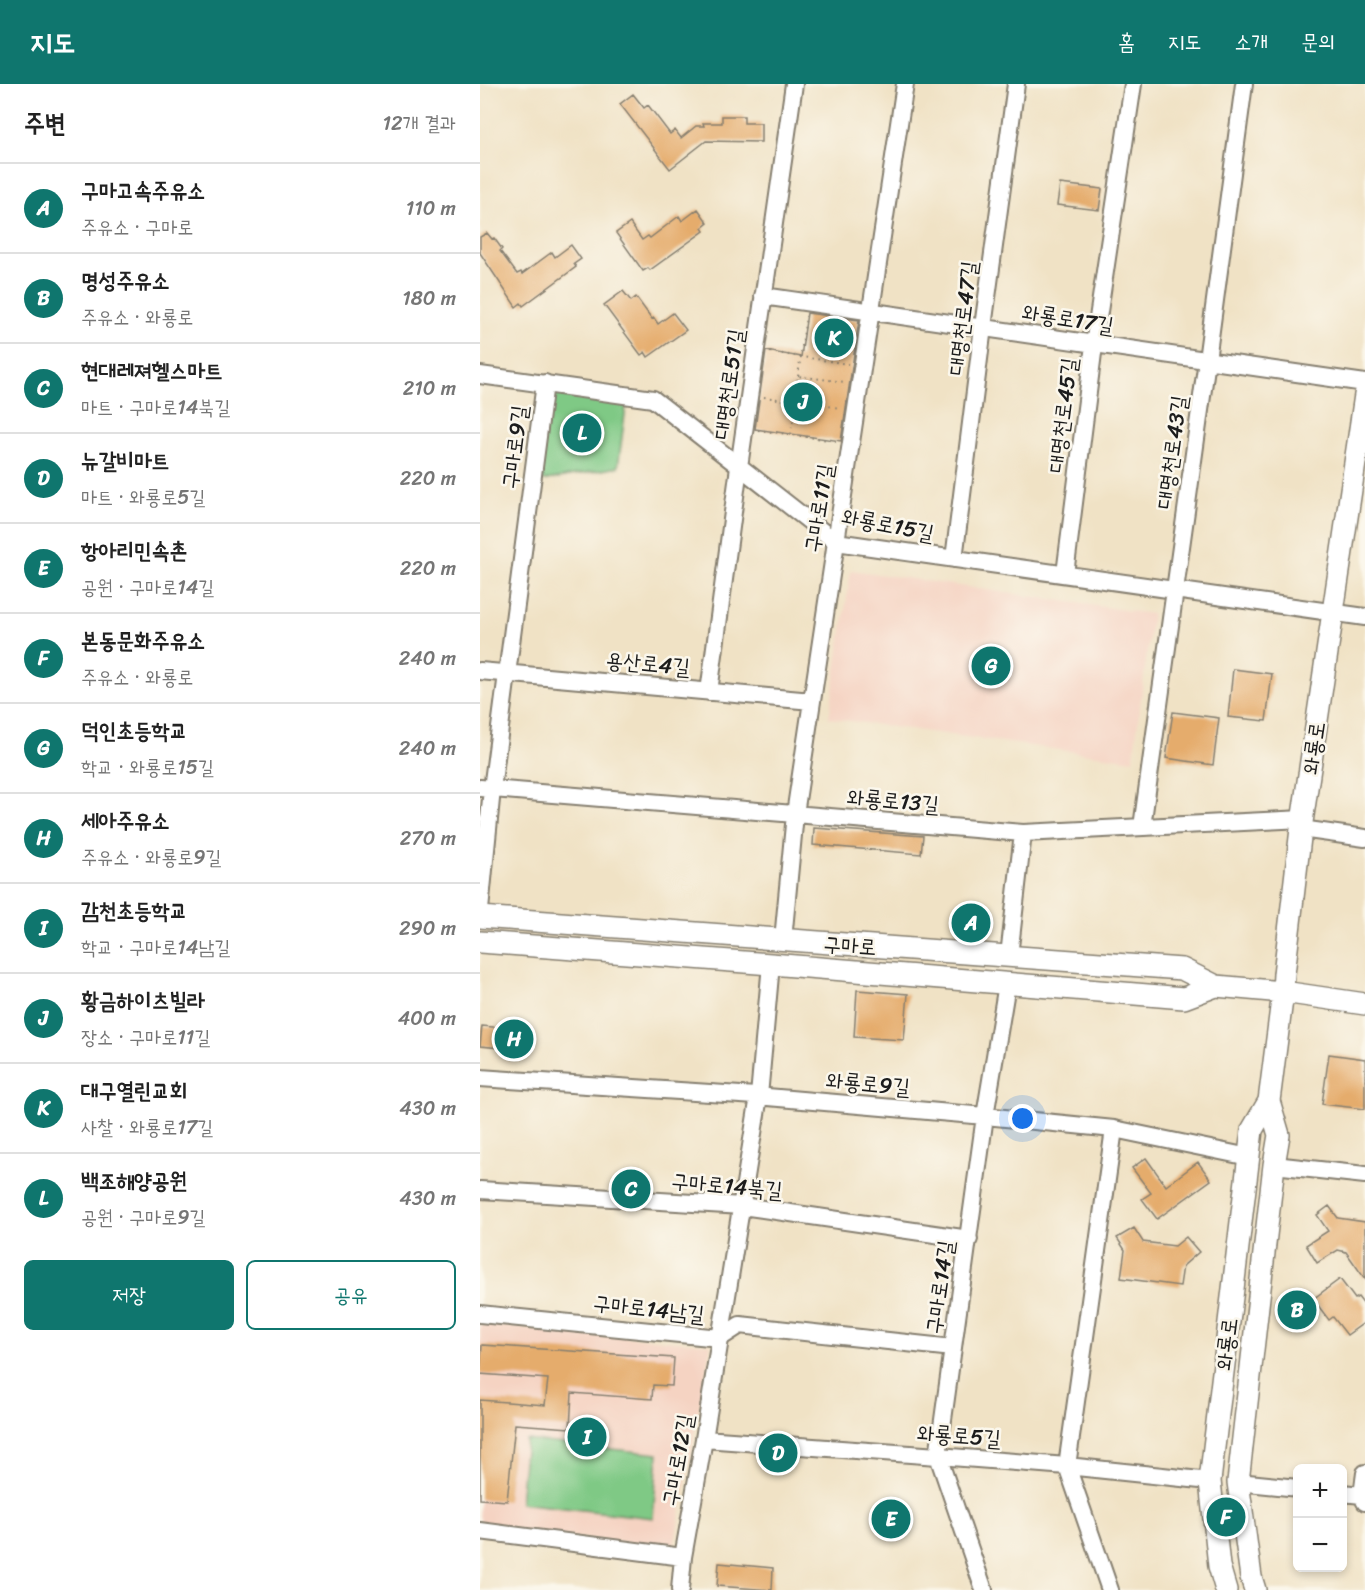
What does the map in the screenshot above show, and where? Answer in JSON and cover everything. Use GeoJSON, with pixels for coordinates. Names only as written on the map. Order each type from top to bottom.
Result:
{"type":"FeatureCollection","features":[{"type":"Feature","properties":{"kind":"main road","name":"와룡로"},"geometry":{"type":"LineString","coordinates":[[1227,1590],[1219,1566],[1210,1481],[1252,1130],[1269,1101],[1302,824],[1365,395]]}},
{"type":"Feature","properties":{"kind":"main road","name":"구마로"},"geometry":{"type":"LineString","coordinates":[[480,917],[1182,969],[1216,986],[1283,992],[1365,1004]]}},
{"type":"Feature","properties":{"kind":"main road","name":"구마로"},"geometry":{"type":"LineString","coordinates":[[480,942],[1184,998],[1216,986]]}},
{"type":"Feature","properties":{"kind":"main road","name":"와룡로"},"geometry":{"type":"LineString","coordinates":[[1255,1590],[1238,1482],[1279,1135],[1269,1101]]}},
{"type":"Feature","properties":{"kind":"street","name":"대명천로51길"},"geometry":{"type":"LineString","coordinates":[[709,692],[794,84]]}},
{"type":"Feature","properties":{"kind":"street","name":"구마로11길"},"geometry":{"type":"LineString","coordinates":[[783,940],[795,814],[905,84]]}},
{"type":"Feature","properties":{"kind":"street","name":"대명천로47길"},"geometry":{"type":"LineString","coordinates":[[954,559],[1016,84]]}},
{"type":"Feature","properties":{"kind":"street","name":"대명천로45길"},"geometry":{"type":"LineString","coordinates":[[1065,574],[1094,345],[1133,84]]}},
{"type":"Feature","properties":{"kind":"street","name":"대명천로43길"},"geometry":{"type":"LineString","coordinates":[[1142,827],[1244,84]]}},
{"type":"Feature","properties":{"kind":"street","name":"와룡로17길"},"geometry":{"type":"LineString","coordinates":[[763,296],[1365,383]]}},
{"type":"Feature","properties":{"kind":"street","name":"와룡로15길"},"geometry":{"type":"LineString","coordinates":[[480,375],[653,399],[836,542],[1365,617]]}},
{"type":"Feature","properties":{"kind":"street","name":"구마로9길"},"geometry":{"type":"LineString","coordinates":[[480,910],[486,788],[508,673],[544,383]]}},
{"type":"Feature","properties":{"kind":"street","name":"용산로4길"},"geometry":{"type":"LineString","coordinates":[[480,671],[812,700]]}},
{"type":"Feature","properties":{"kind":"street","name":"와룡로13길"},"geometry":{"type":"LineString","coordinates":[[486,788],[1023,833],[1142,827],[1302,824],[1365,838]]}},
{"type":"Feature","properties":{"kind":"street"},"geometry":{"type":"LineString","coordinates":[[1009,956],[1023,833]]}},
{"type":"Feature","properties":{"kind":"street","name":"구마로12길"},"geometry":{"type":"LineString","coordinates":[[680,1590],[683,1557],[759,1096],[771,964]]}},
{"type":"Feature","properties":{"kind":"street","name":"구마로14길"},"geometry":{"type":"LineString","coordinates":[[984,1590],[938,1456],[1007,984]]}},
{"type":"Feature","properties":{"kind":"street","name":"와룡로9길"},"geometry":{"type":"LineString","coordinates":[[480,1077],[759,1096],[1114,1129],[1249,1157]]}},
{"type":"Feature","properties":{"kind":"street"},"geometry":{"type":"LineString","coordinates":[[1110,1590],[1067,1467],[1114,1129]]}},
{"type":"Feature","properties":{"kind":"street"},"geometry":{"type":"LineString","coordinates":[[1274,1165],[1365,1175]]}},
{"type":"Feature","properties":{"kind":"street","name":"구마로14북길"},"geometry":{"type":"LineString","coordinates":[[480,1190],[742,1206],[969,1239]]}},
{"type":"Feature","properties":{"kind":"street","name":"구마로14남길"},"geometry":{"type":"LineString","coordinates":[[480,1314],[720,1338],[740,1325],[953,1348]]}},
{"type":"Feature","properties":{"kind":"street","name":"와룡로5길"},"geometry":{"type":"LineString","coordinates":[[704,1439],[938,1456],[1210,1481]]}},
{"type":"Feature","properties":{"kind":"street"},"geometry":{"type":"LineString","coordinates":[[1347,1494],[1364,1498],[1365,1473]]}},
{"type":"Feature","properties":{"kind":"street"},"geometry":{"type":"LineString","coordinates":[[1238,1482],[1293,1488]]}},
{"type":"Feature","properties":{"kind":"street"},"geometry":{"type":"LineString","coordinates":[[480,1531],[683,1557]]}},
{"type":"Feature","properties":{"kind":"path"},"geometry":{"type":"LineString","coordinates":[[791,434],[808,302]]}},
{"type":"Feature","properties":{"kind":"path"},"geometry":{"type":"LineString","coordinates":[[756,349],[862,366]]}},
{"type":"Feature","properties":{"kind":"path"},"geometry":{"type":"LineString","coordinates":[[798,376],[860,384]]}},
{"type":"Feature","properties":{"kind":"path"},"geometry":{"type":"LineString","coordinates":[[749,395],[856,410]]}},
{"type":"Feature","properties":{"kind":"path"},"geometry":{"type":"LineString","coordinates":[[745,428],[851,443]]}},
{"type":"Feature","properties":{"kind":"shaded area"},"geometry":{"type":"Polygon","coordinates":[[[851,570],[1152,614],[1133,760],[829,718],[851,570]]]}},
{"type":"Feature","properties":{"kind":"shaded area"},"geometry":{"type":"Polygon","coordinates":[[[480,1324],[711,1344],[674,1547],[480,1529],[480,1324]]]}},
{"type":"Feature","properties":{"kind":"green space"},"geometry":{"type":"Polygon","coordinates":[[[547,388],[627,399],[618,467],[536,482],[547,388]]]}},
{"type":"Feature","properties":{"kind":"green space"},"geometry":{"type":"Polygon","coordinates":[[[526,1440],[658,1454],[653,1518],[520,1503],[526,1440]]]}},
{"type":"Feature","properties":{"kind":"building"},"geometry":{"type":"Polygon","coordinates":[[[633,94],[644,108],[648,105],[670,134],[675,130],[681,138],[696,126],[704,126],[703,123],[722,123],[722,116],[744,116],[744,123],[761,123],[761,142],[706,141],[670,169],[620,104],[633,94]]]}},
{"type":"Feature","properties":{"kind":"building"},"geometry":{"type":"Polygon","coordinates":[[[1060,184],[1102,189],[1099,210],[1057,205],[1060,184]]]}},
{"type":"Feature","properties":{"kind":"building"},"geometry":{"type":"Polygon","coordinates":[[[698,209],[708,223],[702,228],[704,231],[650,270],[648,268],[643,271],[616,233],[630,223],[642,240],[648,236],[650,238],[679,216],[682,221],[698,209]]]}},
{"type":"Feature","properties":{"kind":"building"},"geometry":{"type":"Polygon","coordinates":[[[487,233],[492,239],[494,238],[502,249],[500,251],[517,274],[521,272],[522,274],[552,252],[555,257],[571,245],[581,259],[574,264],[576,267],[523,306],[521,303],[516,307],[480,253],[480,237],[487,233]]]}},
{"type":"Feature","properties":{"kind":"building"},"geometry":{"type":"Polygon","coordinates":[[[623,291],[631,301],[636,297],[658,324],[673,313],[686,330],[648,357],[645,352],[641,355],[604,305],[623,291]]]}},
{"type":"Feature","properties":{"kind":"building"},"geometry":{"type":"Polygon","coordinates":[[[807,313],[859,320],[841,441],[755,429],[766,351],[801,357],[807,313]]]}},
{"type":"Feature","properties":{"kind":"building"},"geometry":{"type":"Polygon","coordinates":[[[1233,669],[1272,674],[1266,721],[1228,717],[1233,669]]]}},
{"type":"Feature","properties":{"kind":"building"},"geometry":{"type":"Polygon","coordinates":[[[1173,712],[1219,718],[1213,765],[1166,758],[1173,712]]]}},
{"type":"Feature","properties":{"kind":"building"},"geometry":{"type":"Polygon","coordinates":[[[814,828],[923,836],[921,854],[813,845],[814,828]]]}},
{"type":"Feature","properties":{"kind":"building"},"geometry":{"type":"Polygon","coordinates":[[[857,990],[908,994],[904,1040],[854,1037],[857,990]]]}},
{"type":"Feature","properties":{"kind":"building"},"geometry":{"type":"Polygon","coordinates":[[[482,1026],[525,1030],[523,1050],[480,1046],[482,1026]]]}},
{"type":"Feature","properties":{"kind":"building"},"geometry":{"type":"Polygon","coordinates":[[[1329,1054],[1365,1059],[1365,1109],[1322,1104],[1329,1054]]]}},
{"type":"Feature","properties":{"kind":"building"},"geometry":{"type":"Polygon","coordinates":[[[1146,1158],[1166,1186],[1198,1162],[1211,1180],[1157,1219],[1142,1199],[1151,1193],[1132,1168],[1146,1158]]]}},
{"type":"Feature","properties":{"kind":"building"},"geometry":{"type":"Polygon","coordinates":[[[1329,1206],[1338,1218],[1365,1222],[1365,1279],[1346,1252],[1338,1250],[1317,1263],[1306,1245],[1328,1231],[1317,1215],[1329,1206]]]}},
{"type":"Feature","properties":{"kind":"building"},"geometry":{"type":"Polygon","coordinates":[[[1134,1228],[1143,1242],[1175,1246],[1186,1237],[1199,1252],[1183,1266],[1180,1286],[1121,1278],[1125,1250],[1117,1238],[1134,1228]]]}},
{"type":"Feature","properties":{"kind":"building"},"geometry":{"type":"Polygon","coordinates":[[[1340,1279],[1355,1299],[1358,1297],[1365,1306],[1365,1322],[1347,1335],[1333,1317],[1329,1320],[1313,1299],[1340,1279]]]}},
{"type":"Feature","properties":{"kind":"building"},"geometry":{"type":"Polygon","coordinates":[[[482,1345],[674,1358],[672,1386],[653,1385],[652,1399],[572,1393],[570,1428],[515,1424],[507,1501],[480,1499],[480,1400],[545,1405],[548,1379],[480,1374],[482,1345]]]}},
{"type":"Feature","properties":{"kind":"building"},"geometry":{"type":"Polygon","coordinates":[[[719,1563],[773,1568],[772,1590],[717,1586],[719,1563]]]}},
{"type":"Feature","properties":{"kind":"place","name":"대구열린교회"},"geometry":{"type":"Point","coordinates":[834,338]}},
{"type":"Feature","properties":{"kind":"place","name":"황금하이츠빌라"},"geometry":{"type":"Point","coordinates":[803,402]}},
{"type":"Feature","properties":{"kind":"place","name":"백조해양공원"},"geometry":{"type":"Point","coordinates":[582,433]}},
{"type":"Feature","properties":{"kind":"place","name":"덕인초등학교"},"geometry":{"type":"Point","coordinates":[991,666]}},
{"type":"Feature","properties":{"kind":"place","name":"구마고속주유소"},"geometry":{"type":"Point","coordinates":[971,923]}},
{"type":"Feature","properties":{"kind":"place","name":"세아주유소"},"geometry":{"type":"Point","coordinates":[514,1039]}},
{"type":"Feature","properties":{"kind":"place","name":"현대레져헬스마트"},"geometry":{"type":"Point","coordinates":[631,1189]}},
{"type":"Feature","properties":{"kind":"place","name":"명성주유소"},"geometry":{"type":"Point","coordinates":[1297,1310]}},
{"type":"Feature","properties":{"kind":"place","name":"감천초등학교"},"geometry":{"type":"Point","coordinates":[587,1437]}},
{"type":"Feature","properties":{"kind":"place","name":"뉴갈비마트"},"geometry":{"type":"Point","coordinates":[778,1453]}},
{"type":"Feature","properties":{"kind":"place","name":"본동문화주유소"},"geometry":{"type":"Point","coordinates":[1226,1517]}},
{"type":"Feature","properties":{"kind":"place","name":"항아리민속촌"},"geometry":{"type":"Point","coordinates":[891,1519]}}]}
